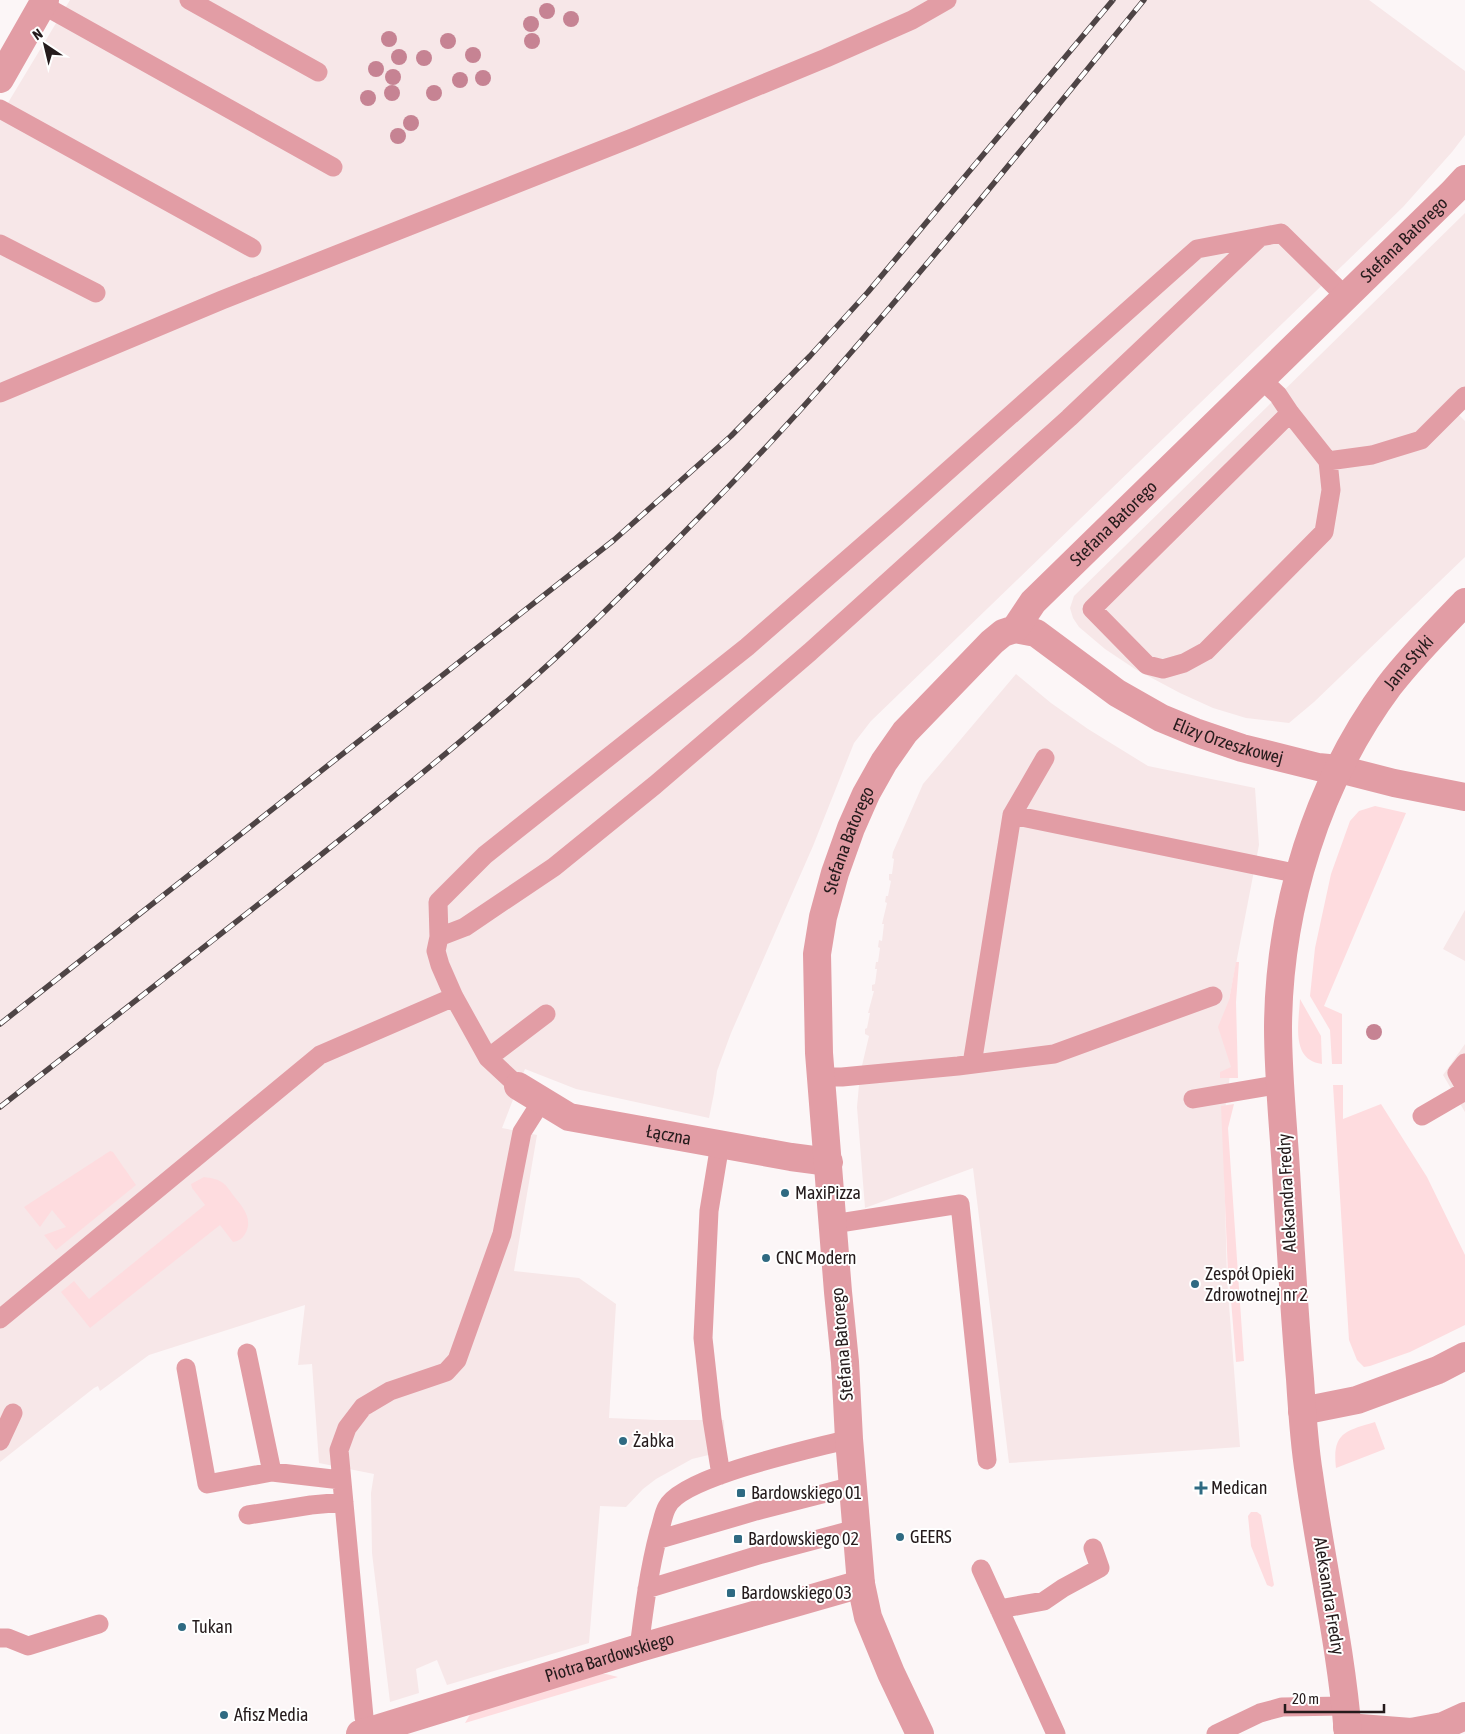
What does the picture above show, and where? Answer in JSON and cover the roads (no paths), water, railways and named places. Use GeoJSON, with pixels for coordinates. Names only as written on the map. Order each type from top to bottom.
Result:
{"type":"FeatureCollection","features":[{"type":"Feature","properties":{"kind":"street"},"geometry":{"type":"LineString","coordinates":[[0,79],[44,2]]}},
{"type":"Feature","properties":{"kind":"street","name":"Stefana Batorego"},"geometry":{"type":"LineString","coordinates":[[920,1734],[891,1673],[868,1617],[861,1584],[845,1362],[821,1077],[818,1009],[818,954],[823,917],[835,873],[851,828],[866,794],[884,762],[905,732],[992,642],[1003,633],[1015,629],[1033,602],[1447,199],[1465,179]]}},
{"type":"Feature","properties":{"kind":"street","name":"Jana Styki"},"geometry":{"type":"LineString","coordinates":[[1361,730],[1402,669],[1465,602]]}},
{"type":"Feature","properties":{"kind":"street","name":"Elizy Orzeszkowej"},"geometry":{"type":"LineString","coordinates":[[1015,629],[1036,633],[1117,693],[1160,718],[1242,748],[1318,767],[1339,769],[1394,783],[1465,797]]}},
{"type":"Feature","properties":{"kind":"street","name":"Aleksandra Fredry"},"geometry":{"type":"LineString","coordinates":[[1346,1725],[1308,1472],[1302,1411],[1294,1328],[1278,1027],[1283,950],[1298,874],[1321,808],[1339,769],[1361,730]]}},
{"type":"Feature","properties":{"kind":"street","name":"Łączna"},"geometry":{"type":"LineString","coordinates":[[518,1086],[569,1118],[791,1158],[828,1162]]}},
{"type":"Feature","properties":{"kind":"street"},"geometry":{"type":"LineString","coordinates":[[1302,1411],[1357,1400],[1438,1370],[1465,1356]]}},
{"type":"Feature","properties":{"kind":"street","name":"Piotra Bardowskiego"},"geometry":{"type":"LineString","coordinates":[[364,1733],[639,1648],[861,1584]]}},
{"type":"Feature","properties":{"kind":"street"},"geometry":{"type":"LineString","coordinates":[[1346,1725],[1411,1732],[1443,1726],[1465,1716]]}},
{"type":"Feature","properties":{"kind":"lane"},"geometry":{"type":"LineString","coordinates":[[189,0],[318,72]]}},
{"type":"Feature","properties":{"kind":"lane"},"geometry":{"type":"LineString","coordinates":[[0,394],[222,300],[596,152],[826,58],[912,20],[947,0]]}},
{"type":"Feature","properties":{"kind":"lane"},"geometry":{"type":"LineString","coordinates":[[44,2],[333,167]]}},
{"type":"Feature","properties":{"kind":"lane"},"geometry":{"type":"LineString","coordinates":[[0,109],[252,248]]}},
{"type":"Feature","properties":{"kind":"lane"},"geometry":{"type":"LineString","coordinates":[[518,1086],[488,1058],[454,997],[436,951],[439,937],[438,902],[485,855],[747,647],[1197,249],[1281,233],[1346,297]]}},
{"type":"Feature","properties":{"kind":"lane"},"geometry":{"type":"LineString","coordinates":[[439,937],[465,927],[554,867],[662,778],[854,612],[1069,418],[1260,237]]}},
{"type":"Feature","properties":{"kind":"lane"},"geometry":{"type":"LineString","coordinates":[[0,244],[96,293]]}},
{"type":"Feature","properties":{"kind":"lane"},"geometry":{"type":"LineString","coordinates":[[1261,379],[1278,395],[1328,461],[1331,490],[1324,532],[1206,651],[1184,663],[1163,669],[1147,665],[1092,609],[1290,412]]}},
{"type":"Feature","properties":{"kind":"lane"},"geometry":{"type":"LineString","coordinates":[[1328,461],[1372,456],[1421,440],[1465,396]]}},
{"type":"Feature","properties":{"kind":"lane"},"geometry":{"type":"LineString","coordinates":[[972,1064],[1012,815],[1045,758]]}},
{"type":"Feature","properties":{"kind":"lane"},"geometry":{"type":"LineString","coordinates":[[1012,815],[1298,874]]}},
{"type":"Feature","properties":{"kind":"lane"},"geometry":{"type":"LineString","coordinates":[[821,1077],[842,1077],[1054,1054],[1213,996]]}},
{"type":"Feature","properties":{"kind":"lane"},"geometry":{"type":"LineString","coordinates":[[0,1319],[320,1054],[454,997]]}},
{"type":"Feature","properties":{"kind":"lane"},"geometry":{"type":"LineString","coordinates":[[488,1058],[546,1014]]}},
{"type":"Feature","properties":{"kind":"lane"},"geometry":{"type":"LineString","coordinates":[[1465,1062],[1457,1073],[1465,1087]]}},
{"type":"Feature","properties":{"kind":"lane"},"geometry":{"type":"LineString","coordinates":[[1193,1099],[1281,1084]]}},
{"type":"Feature","properties":{"kind":"lane"},"geometry":{"type":"LineString","coordinates":[[1422,1116],[1465,1091]]}},
{"type":"Feature","properties":{"kind":"lane"},"geometry":{"type":"LineString","coordinates":[[364,1733],[339,1450],[347,1428],[363,1407],[390,1391],[446,1372],[457,1360],[502,1234],[522,1132],[541,1102]]}},
{"type":"Feature","properties":{"kind":"lane"},"geometry":{"type":"LineString","coordinates":[[720,1144],[709,1211],[703,1338],[712,1419],[721,1475]]}},
{"type":"Feature","properties":{"kind":"lane"},"geometry":{"type":"LineString","coordinates":[[833,1224],[960,1204],[987,1460]]}},
{"type":"Feature","properties":{"kind":"lane"},"geometry":{"type":"LineString","coordinates":[[247,1353],[272,1472]]}},
{"type":"Feature","properties":{"kind":"lane"},"geometry":{"type":"LineString","coordinates":[[186,1368],[207,1484],[272,1472],[341,1480]]}},
{"type":"Feature","properties":{"kind":"lane"},"geometry":{"type":"LineString","coordinates":[[0,1441],[13,1412]]}},
{"type":"Feature","properties":{"kind":"lane"},"geometry":{"type":"LineString","coordinates":[[639,1648],[647,1589],[657,1540],[667,1506],[679,1493],[696,1483],[721,1475],[850,1439]]}},
{"type":"Feature","properties":{"kind":"lane"},"geometry":{"type":"LineString","coordinates":[[657,1540],[756,1511],[853,1486]]}},
{"type":"Feature","properties":{"kind":"lane"},"geometry":{"type":"LineString","coordinates":[[248,1515],[344,1502]]}},
{"type":"Feature","properties":{"kind":"lane"},"geometry":{"type":"LineString","coordinates":[[647,1589],[762,1554],[856,1529]]}},
{"type":"Feature","properties":{"kind":"lane"},"geometry":{"type":"LineString","coordinates":[[999,1609],[1044,1601],[1100,1568],[1093,1548]]}},
{"type":"Feature","properties":{"kind":"lane"},"geometry":{"type":"LineString","coordinates":[[981,1569],[1056,1734]]}},
{"type":"Feature","properties":{"kind":"lane"},"geometry":{"type":"LineString","coordinates":[[0,1638],[8,1638],[28,1646],[99,1624]]}},
{"type":"Feature","properties":{"kind":"lane"},"geometry":{"type":"LineString","coordinates":[[1216,1734],[1260,1713],[1282,1707],[1346,1725]]}},
{"type":"Feature","properties":{"kind":"railway"},"geometry":{"type":"LineString","coordinates":[[0,1024],[614,540],[731,436],[810,356],[868,292],[1113,0]]}},
{"type":"Feature","properties":{"kind":"railway"},"geometry":{"type":"LineString","coordinates":[[0,1107],[242,918],[462,740],[531,681],[597,619],[722,494],[812,397],[956,229],[1144,0]]}},
{"type":"Feature","properties":{"kind":"place","name":"MaxiPizza"},"geometry":{"type":"Point","coordinates":[785,1193]}},
{"type":"Feature","properties":{"kind":"place","name":"CNC Modern"},"geometry":{"type":"Point","coordinates":[766,1258]}},
{"type":"Feature","properties":{"kind":"place","name":"Zespół Opieki Zdrowotnej nr 2"},"geometry":{"type":"Point","coordinates":[1195,1284]}},
{"type":"Feature","properties":{"kind":"place","name":"Żabka"},"geometry":{"type":"Point","coordinates":[623,1441]}},
{"type":"Feature","properties":{"kind":"place","name":"Medican"},"geometry":{"type":"Point","coordinates":[1201,1488]}},
{"type":"Feature","properties":{"kind":"place","name":"Bardowskiego 01"},"geometry":{"type":"Point","coordinates":[741,1493]}},
{"type":"Feature","properties":{"kind":"place","name":"GEERS"},"geometry":{"type":"Point","coordinates":[900,1537]}},
{"type":"Feature","properties":{"kind":"place","name":"Bardowskiego 02"},"geometry":{"type":"Point","coordinates":[738,1539]}},
{"type":"Feature","properties":{"kind":"place","name":"Bardowskiego 03"},"geometry":{"type":"Point","coordinates":[731,1593]}},
{"type":"Feature","properties":{"kind":"place","name":"Tukan"},"geometry":{"type":"Point","coordinates":[182,1627]}},
{"type":"Feature","properties":{"kind":"place","name":"Afisz Media"},"geometry":{"type":"Point","coordinates":[224,1715]}}]}
